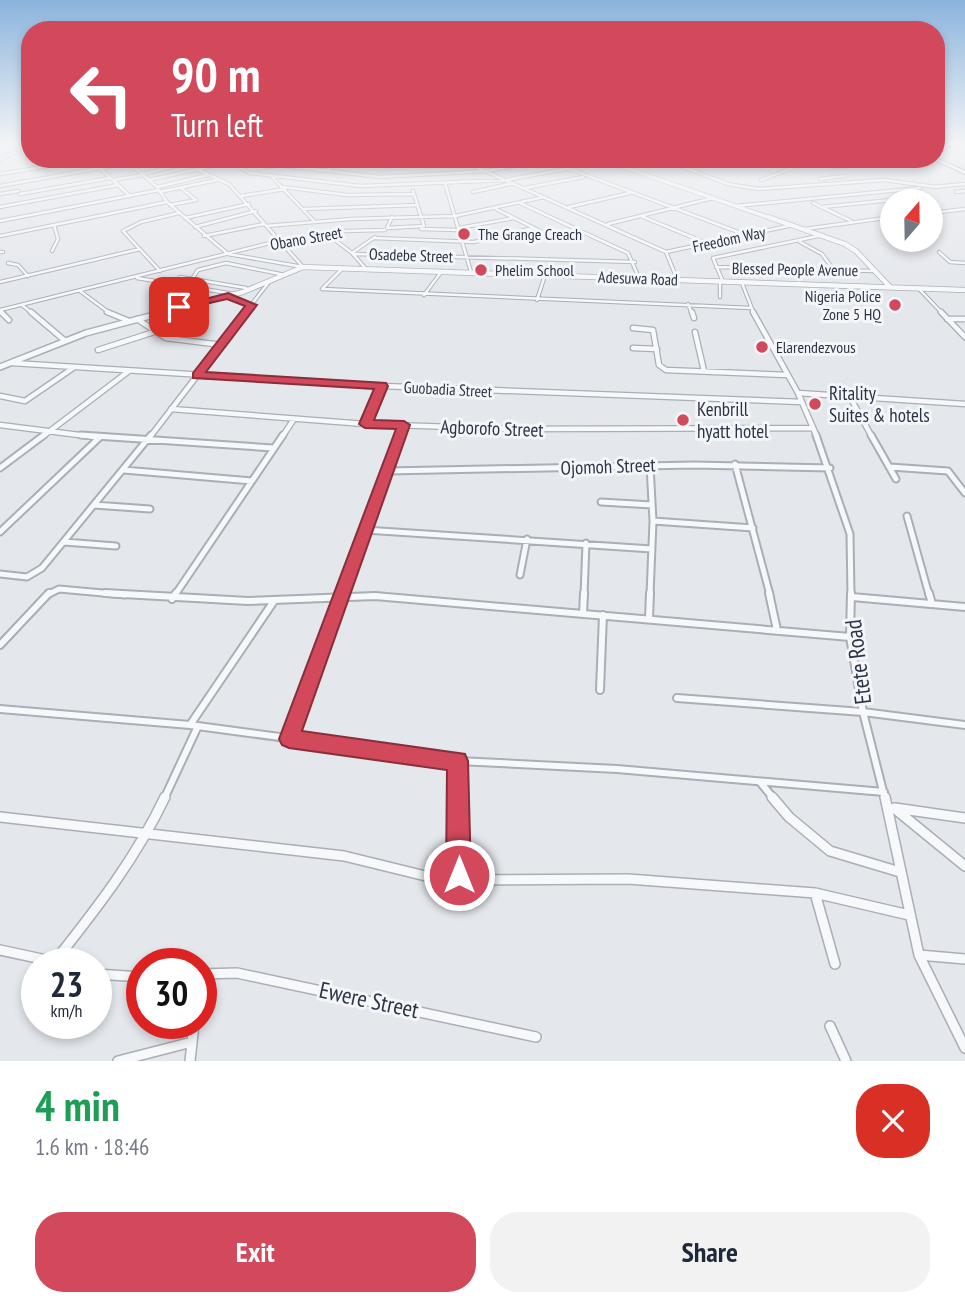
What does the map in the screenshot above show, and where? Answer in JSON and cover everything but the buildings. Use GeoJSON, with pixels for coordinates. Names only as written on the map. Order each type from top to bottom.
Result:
{"type":"FeatureCollection","features":[{"type":"Feature","properties":{"kind":"street"},"geometry":{"type":"LineString","coordinates":[[20,194],[26,202]]}},
{"type":"Feature","properties":{"kind":"street"},"geometry":{"type":"LineString","coordinates":[[0,207],[72,194]]}},
{"type":"Feature","properties":{"kind":"street"},"geometry":{"type":"LineString","coordinates":[[0,221],[142,194]]}},
{"type":"Feature","properties":{"kind":"street"},"geometry":{"type":"LineString","coordinates":[[161,194],[204,236],[228,254]]}},
{"type":"Feature","properties":{"kind":"street"},"geometry":{"type":"LineString","coordinates":[[0,236],[196,200],[188,194]]}},
{"type":"Feature","properties":{"kind":"street"},"geometry":{"type":"LineString","coordinates":[[0,367],[64,340],[231,295],[303,267],[278,242],[256,211],[238,194]]}},
{"type":"Feature","properties":{"kind":"street"},"geometry":{"type":"LineString","coordinates":[[241,196],[254,194]]}},
{"type":"Feature","properties":{"kind":"street"},"geometry":{"type":"LineString","coordinates":[[289,194],[314,221]]}},
{"type":"Feature","properties":{"kind":"street"},"geometry":{"type":"LineString","coordinates":[[334,194],[414,194],[424,226],[418,229]]}},
{"type":"Feature","properties":{"kind":"street"},"geometry":{"type":"LineString","coordinates":[[449,194],[471,272]]}},
{"type":"Feature","properties":{"kind":"street"},"geometry":{"type":"LineString","coordinates":[[537,194],[666,252],[677,279]]}},
{"type":"Feature","properties":{"kind":"street"},"geometry":{"type":"LineString","coordinates":[[569,207],[628,194]]}},
{"type":"Feature","properties":{"kind":"street"},"geometry":{"type":"LineString","coordinates":[[631,194],[746,236]]}},
{"type":"Feature","properties":{"kind":"street"},"geometry":{"type":"LineString","coordinates":[[701,194],[805,229],[856,251],[890,288]]}},
{"type":"Feature","properties":{"kind":"street"},"geometry":{"type":"LineString","coordinates":[[736,206],[867,194]]}},
{"type":"Feature","properties":{"kind":"street"},"geometry":{"type":"LineString","coordinates":[[204,236],[265,225],[314,221],[456,216],[544,197]]}},
{"type":"Feature","properties":{"kind":"street"},"geometry":{"type":"LineString","coordinates":[[608,224],[713,198]]}},
{"type":"Feature","properties":{"kind":"street"},"geometry":{"type":"LineString","coordinates":[[519,202],[624,251],[635,262],[639,278]]}},
{"type":"Feature","properties":{"kind":"street"},"geometry":{"type":"LineString","coordinates":[[813,202],[852,222]]}},
{"type":"Feature","properties":{"kind":"street"},"geometry":{"type":"LineString","coordinates":[[822,207],[880,202]]}},
{"type":"Feature","properties":{"kind":"street"},"geometry":{"type":"LineString","coordinates":[[225,203],[248,203]]}},
{"type":"Feature","properties":{"kind":"street"},"geometry":{"type":"LineString","coordinates":[[185,218],[248,203]]}},
{"type":"Feature","properties":{"kind":"street"},"geometry":{"type":"LineString","coordinates":[[304,209],[417,205]]}},
{"type":"Feature","properties":{"kind":"street"},"geometry":{"type":"LineString","coordinates":[[494,208],[550,236]]}},
{"type":"Feature","properties":{"kind":"street"},"geometry":{"type":"LineString","coordinates":[[943,212],[965,209]]}},
{"type":"Feature","properties":{"kind":"street"},"geometry":{"type":"LineString","coordinates":[[195,227],[256,211]]}},
{"type":"Feature","properties":{"kind":"street"},"geometry":{"type":"LineString","coordinates":[[160,271],[123,231],[141,222],[179,213]]}},
{"type":"Feature","properties":{"kind":"street"},"geometry":{"type":"LineString","coordinates":[[641,216],[707,244]]}},
{"type":"Feature","properties":{"kind":"street"},"geometry":{"type":"LineString","coordinates":[[353,253],[386,229],[392,217]]}},
{"type":"Feature","properties":{"kind":"street","name":"Obano Street"},"geometry":{"type":"LineString","coordinates":[[0,311],[278,242],[326,233],[386,229],[459,230],[514,218]]}},
{"type":"Feature","properties":{"kind":"street"},"geometry":{"type":"LineString","coordinates":[[805,229],[880,218]]}},
{"type":"Feature","properties":{"kind":"street"},"geometry":{"type":"LineString","coordinates":[[52,251],[58,239],[54,225]]}},
{"type":"Feature","properties":{"kind":"street","name":"Freedom Way"},"geometry":{"type":"LineString","coordinates":[[666,252],[793,225]]}},
{"type":"Feature","properties":{"kind":"street"},"geometry":{"type":"LineString","coordinates":[[374,238],[485,241],[533,228]]}},
{"type":"Feature","properties":{"kind":"street"},"geometry":{"type":"LineString","coordinates":[[326,233],[353,253],[366,269]]}},
{"type":"Feature","properties":{"kind":"street"},"geometry":{"type":"LineString","coordinates":[[720,297],[721,282],[713,258],[823,236]]}},
{"type":"Feature","properties":{"kind":"street"},"geometry":{"type":"LineString","coordinates":[[800,242],[822,254],[833,269]]}},
{"type":"Feature","properties":{"kind":"street"},"geometry":{"type":"LineString","coordinates":[[0,282],[140,249]]}},
{"type":"Feature","properties":{"kind":"street"},"geometry":{"type":"LineString","coordinates":[[939,252],[950,262],[965,263]]}},
{"type":"Feature","properties":{"kind":"street","name":"Osadebe Street"},"geometry":{"type":"LineString","coordinates":[[353,253],[635,262]]}},
{"type":"Feature","properties":{"kind":"street","name":"Adesuwa Road"},"geometry":{"type":"LineString","coordinates":[[228,254],[303,267],[965,290]]}},
{"type":"Feature","properties":{"kind":"street"},"geometry":{"type":"LineString","coordinates":[[8,262],[18,265],[28,276]]}},
{"type":"Feature","properties":{"kind":"street"},"geometry":{"type":"LineString","coordinates":[[192,279],[198,270],[222,263],[285,275]]}},
{"type":"Feature","properties":{"kind":"street"},"geometry":{"type":"LineString","coordinates":[[343,268],[322,289],[751,308]]}},
{"type":"Feature","properties":{"kind":"street","name":"Blessed People Avenue"},"geometry":{"type":"LineString","coordinates":[[716,268],[875,271]]}},
{"type":"Feature","properties":{"kind":"street"},"geometry":{"type":"LineString","coordinates":[[424,295],[442,271]]}},
{"type":"Feature","properties":{"kind":"street"},"geometry":{"type":"LineString","coordinates":[[537,300],[545,275]]}},
{"type":"Feature","properties":{"kind":"street"},"geometry":{"type":"LineString","coordinates":[[180,277],[246,288]]}},
{"type":"Feature","properties":{"kind":"street"},"geometry":{"type":"LineString","coordinates":[[134,278],[231,295],[252,305]]}},
{"type":"Feature","properties":{"kind":"street"},"geometry":{"type":"LineString","coordinates":[[0,574],[33,575],[64,542],[148,440],[269,282]]}},
{"type":"Feature","properties":{"kind":"street","name":"Etete Road"},"geometry":{"type":"LineString","coordinates":[[743,283],[751,308],[798,393],[830,468],[851,541],[850,637],[863,712],[890,808],[909,915],[919,955],[965,1048]]}},
{"type":"Feature","properties":{"kind":"street"},"geometry":{"type":"LineString","coordinates":[[919,289],[965,337]]}},
{"type":"Feature","properties":{"kind":"street"},"geometry":{"type":"LineString","coordinates":[[80,291],[108,313],[129,321]]}},
{"type":"Feature","properties":{"kind":"street"},"geometry":{"type":"LineString","coordinates":[[688,304],[694,318]]}},
{"type":"Feature","properties":{"kind":"street"},"geometry":{"type":"LineString","coordinates":[[22,305],[64,340]]}},
{"type":"Feature","properties":{"kind":"street"},"geometry":{"type":"LineString","coordinates":[[0,311],[9,320]]}},
{"type":"Feature","properties":{"kind":"street"},"geometry":{"type":"LineString","coordinates":[[137,319],[170,340],[222,345]]}},
{"type":"Feature","properties":{"kind":"street"},"geometry":{"type":"LineString","coordinates":[[947,319],[964,319]]}},
{"type":"Feature","properties":{"kind":"street"},"geometry":{"type":"LineString","coordinates":[[634,328],[653,330],[662,368],[788,375]]}},
{"type":"Feature","properties":{"kind":"street"},"geometry":{"type":"LineString","coordinates":[[98,350],[154,332]]}},
{"type":"Feature","properties":{"kind":"street"},"geometry":{"type":"LineString","coordinates":[[695,332],[704,371]]}},
{"type":"Feature","properties":{"kind":"street"},"geometry":{"type":"LineString","coordinates":[[633,348],[657,349]]}},
{"type":"Feature","properties":{"kind":"street","name":"Guobadia Street"},"geometry":{"type":"LineString","coordinates":[[9,363],[382,386],[802,402]]}},
{"type":"Feature","properties":{"kind":"street"},"geometry":{"type":"LineString","coordinates":[[0,396],[15,402],[25,401],[74,368]]}},
{"type":"Feature","properties":{"kind":"street"},"geometry":{"type":"LineString","coordinates":[[0,468],[129,371]]}},
{"type":"Feature","properties":{"kind":"street"},"geometry":{"type":"LineString","coordinates":[[365,424],[382,386]]}},
{"type":"Feature","properties":{"kind":"street"},"geometry":{"type":"LineString","coordinates":[[798,393],[965,404]]}},
{"type":"Feature","properties":{"kind":"street"},"geometry":{"type":"LineString","coordinates":[[850,397],[896,479]]}},
{"type":"Feature","properties":{"kind":"street","name":"Agborofo Street"},"geometry":{"type":"LineString","coordinates":[[171,409],[365,424],[612,431],[813,428]]}},
{"type":"Feature","properties":{"kind":"street"},"geometry":{"type":"LineString","coordinates":[[172,599],[294,419]]}},
{"type":"Feature","properties":{"kind":"street"},"geometry":{"type":"LineString","coordinates":[[0,425],[100,438],[273,448]]}},
{"type":"Feature","properties":{"kind":"street"},"geometry":{"type":"LineString","coordinates":[[289,739],[404,425]]}},
{"type":"Feature","properties":{"kind":"street"},"geometry":{"type":"LineString","coordinates":[[0,532],[100,438]]}},
{"type":"Feature","properties":{"kind":"street"},"geometry":{"type":"LineString","coordinates":[[735,464],[776,629]]}},
{"type":"Feature","properties":{"kind":"street","name":"Ojomoh Street"},"geometry":{"type":"LineString","coordinates":[[387,471],[735,464],[830,468]]}},
{"type":"Feature","properties":{"kind":"street"},"geometry":{"type":"LineString","coordinates":[[649,618],[653,521],[650,465]]}},
{"type":"Feature","properties":{"kind":"street"},"geometry":{"type":"LineString","coordinates":[[890,467],[948,471],[965,493]]}},
{"type":"Feature","properties":{"kind":"street"},"geometry":{"type":"LineString","coordinates":[[124,470],[252,481]]}},
{"type":"Feature","properties":{"kind":"street"},"geometry":{"type":"LineString","coordinates":[[601,502],[652,505]]}},
{"type":"Feature","properties":{"kind":"street"},"geometry":{"type":"LineString","coordinates":[[94,505],[150,509]]}},
{"type":"Feature","properties":{"kind":"street"},"geometry":{"type":"LineString","coordinates":[[907,516],[932,604]]}},
{"type":"Feature","properties":{"kind":"street"},"geometry":{"type":"LineString","coordinates":[[653,521],[753,528]]}},
{"type":"Feature","properties":{"kind":"street"},"geometry":{"type":"LineString","coordinates":[[365,530],[652,549]]}},
{"type":"Feature","properties":{"kind":"street"},"geometry":{"type":"LineString","coordinates":[[520,575],[527,539]]}},
{"type":"Feature","properties":{"kind":"street"},"geometry":{"type":"LineString","coordinates":[[64,542],[116,546]]}},
{"type":"Feature","properties":{"kind":"street"},"geometry":{"type":"LineString","coordinates":[[583,614],[586,543]]}},
{"type":"Feature","properties":{"kind":"street"},"geometry":{"type":"LineString","coordinates":[[0,645],[53,590],[172,599],[274,601],[375,596],[850,637]]}},
{"type":"Feature","properties":{"kind":"street"},"geometry":{"type":"LineString","coordinates":[[852,597],[965,607]]}},
{"type":"Feature","properties":{"kind":"street"},"geometry":{"type":"LineString","coordinates":[[65,948],[116,884],[148,833],[194,725],[274,601]]}},
{"type":"Feature","properties":{"kind":"street"},"geometry":{"type":"LineString","coordinates":[[600,690],[603,615]]}},
{"type":"Feature","properties":{"kind":"street"},"geometry":{"type":"LineString","coordinates":[[677,698],[863,712],[965,725]]}},
{"type":"Feature","properties":{"kind":"street"},"geometry":{"type":"LineString","coordinates":[[0,709],[194,725],[458,761],[884,792]]}},
{"type":"Feature","properties":{"kind":"street"},"geometry":{"type":"LineString","coordinates":[[455,878],[460,869],[456,779],[458,761]]}},
{"type":"Feature","properties":{"kind":"street"},"geometry":{"type":"LineString","coordinates":[[760,781],[789,817],[830,850],[900,872]]}},
{"type":"Feature","properties":{"kind":"street"},"geometry":{"type":"LineString","coordinates":[[890,808],[965,818]]}},
{"type":"Feature","properties":{"kind":"street"},"geometry":{"type":"LineString","coordinates":[[890,808],[965,866]]}},
{"type":"Feature","properties":{"kind":"street"},"geometry":{"type":"LineString","coordinates":[[0,817],[344,856],[442,880],[628,879],[815,893],[909,915]]}},
{"type":"Feature","properties":{"kind":"street"},"geometry":{"type":"LineString","coordinates":[[815,893],[835,964]]}},
{"type":"Feature","properties":{"kind":"street"},"geometry":{"type":"LineString","coordinates":[[0,950],[21,954]]}},
{"type":"Feature","properties":{"kind":"street"},"geometry":{"type":"LineString","coordinates":[[919,955],[965,959]]}},
{"type":"Feature","properties":{"kind":"street","name":"Ewere Street"},"geometry":{"type":"LineString","coordinates":[[217,974],[237,973],[536,1037]]}},
{"type":"Feature","properties":{"kind":"street"},"geometry":{"type":"LineString","coordinates":[[830,1026],[846,1061]]}},
{"type":"Feature","properties":{"kind":"street"},"geometry":{"type":"LineString","coordinates":[[190,1061],[192,1039]]}},
{"type":"Feature","properties":{"kind":"street"},"geometry":{"type":"LineString","coordinates":[[118,1061],[192,1042]]}},
{"type":"Feature","properties":{"kind":"place","name":"The Grange Creach"},"geometry":{"type":"Point","coordinates":[464,234]}},
{"type":"Feature","properties":{"kind":"place","name":"Phelim School"},"geometry":{"type":"Point","coordinates":[481,270]}},
{"type":"Feature","properties":{"kind":"place","name":"Nigeria Police Zone 5 HQ"},"geometry":{"type":"Point","coordinates":[895,305]}},
{"type":"Feature","properties":{"kind":"place","name":"Elarendezvous"},"geometry":{"type":"Point","coordinates":[762,347]}},
{"type":"Feature","properties":{"kind":"place","name":"Ritality Suites & hotels"},"geometry":{"type":"Point","coordinates":[815,404]}},
{"type":"Feature","properties":{"kind":"place","name":"Kenbrill hyatt hotel"},"geometry":{"type":"Point","coordinates":[683,420]}},
{"type":"Feature","properties":{"kind":"route"},"geometry":{"type":"LineString","coordinates":[[179,307],[228,296],[252,305],[197,375],[382,386],[365,424],[404,425],[289,739],[458,761],[456,779],[459,875]]}}]}
